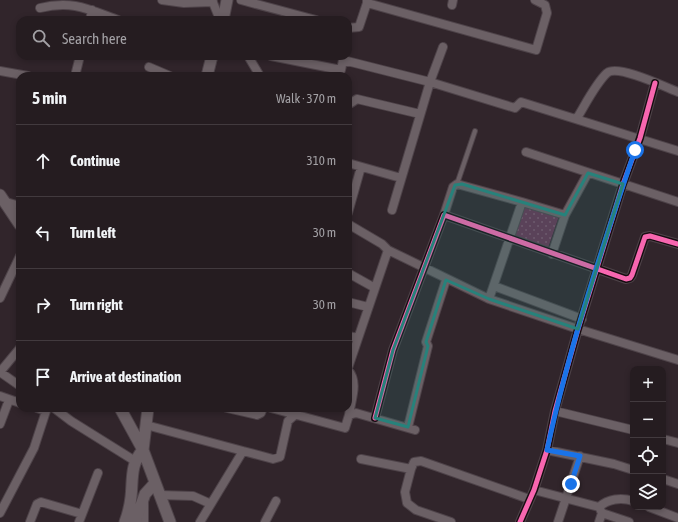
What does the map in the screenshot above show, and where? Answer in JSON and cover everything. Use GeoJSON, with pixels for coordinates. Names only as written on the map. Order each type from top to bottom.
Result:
{"type":"FeatureCollection","features":[{"type":"Feature","properties":{"kind":"main road"},"geometry":{"type":"LineString","coordinates":[[222,16],[227,0]]}},
{"type":"Feature","properties":{"kind":"main road"},"geometry":{"type":"LineString","coordinates":[[208,72],[211,60]]}},
{"type":"Feature","properties":{"kind":"main road"},"geometry":{"type":"LineString","coordinates":[[3,198],[16,218]]}},
{"type":"Feature","properties":{"kind":"main road"},"geometry":{"type":"LineString","coordinates":[[122,412],[143,450],[156,483],[158,495],[170,522]]}},
{"type":"Feature","properties":{"kind":"main road"},"geometry":{"type":"LineString","coordinates":[[125,522],[131,497],[135,461],[143,450],[148,412]]}},
{"type":"Feature","properties":{"kind":"main road"},"geometry":{"type":"LineString","coordinates":[[132,478],[144,494]]}},
{"type":"Feature","properties":{"kind":"main road"},"geometry":{"type":"LineString","coordinates":[[135,522],[144,494],[156,483]]}},
{"type":"Feature","properties":{"kind":"street"},"geometry":{"type":"LineString","coordinates":[[162,0],[184,4],[212,1],[219,16]]}},
{"type":"Feature","properties":{"kind":"street"},"geometry":{"type":"LineString","coordinates":[[241,0],[301,16]]}},
{"type":"Feature","properties":{"kind":"street"},"geometry":{"type":"LineString","coordinates":[[352,28],[359,27],[367,1],[536,50],[547,13],[545,5],[535,0]]}},
{"type":"Feature","properties":{"kind":"street"},"geometry":{"type":"LineString","coordinates":[[40,8],[54,5],[65,5],[90,8],[108,16]]}},
{"type":"Feature","properties":{"kind":"street"},"geometry":{"type":"LineString","coordinates":[[91,16],[92,10]]}},
{"type":"Feature","properties":{"kind":"street"},"geometry":{"type":"LineString","coordinates":[[392,210],[430,82],[443,47]]}},
{"type":"Feature","properties":{"kind":"street"},"geometry":{"type":"LineString","coordinates":[[76,72],[79,60]]}},
{"type":"Feature","properties":{"kind":"street"},"geometry":{"type":"LineString","coordinates":[[250,60],[258,72]]}},
{"type":"Feature","properties":{"kind":"street"},"geometry":{"type":"LineString","coordinates":[[291,60],[341,70],[343,60],[430,82],[515,108],[521,102],[678,150]]}},
{"type":"Feature","properties":{"kind":"street"},"geometry":{"type":"LineString","coordinates":[[149,67],[161,72]]}},
{"type":"Feature","properties":{"kind":"street"},"geometry":{"type":"LineString","coordinates":[[0,71],[16,74]]}},
{"type":"Feature","properties":{"kind":"street"},"geometry":{"type":"LineString","coordinates":[[577,118],[604,77],[610,71],[620,71],[678,92]]}},
{"type":"Feature","properties":{"kind":"street"},"geometry":{"type":"LineString","coordinates":[[520,522],[534,490],[547,450],[555,411],[578,329],[623,184],[640,138],[655,83]]}},
{"type":"Feature","properties":{"kind":"street"},"geometry":{"type":"LineString","coordinates":[[352,102],[357,99],[420,114]]}},
{"type":"Feature","properties":{"kind":"street"},"geometry":{"type":"LineString","coordinates":[[526,152],[678,202]]}},
{"type":"Feature","properties":{"kind":"street"},"geometry":{"type":"LineString","coordinates":[[352,164],[401,178]]}},
{"type":"Feature","properties":{"kind":"street"},"geometry":{"type":"LineString","coordinates":[[352,198],[361,167]]}},
{"type":"Feature","properties":{"kind":"street"},"geometry":{"type":"LineString","coordinates":[[552,254],[565,215],[588,173]]}},
{"type":"Feature","properties":{"kind":"street"},"geometry":{"type":"LineString","coordinates":[[375,418],[393,350],[444,215],[453,187],[457,184],[565,215]]}},
{"type":"Feature","properties":{"kind":"street"},"geometry":{"type":"LineString","coordinates":[[3,198],[16,204]]}},
{"type":"Feature","properties":{"kind":"street"},"geometry":{"type":"LineString","coordinates":[[489,299],[522,202]]}},
{"type":"Feature","properties":{"kind":"street"},"geometry":{"type":"LineString","coordinates":[[444,215],[597,270],[629,279],[632,275],[644,237],[648,236],[678,244]]}},
{"type":"Feature","properties":{"kind":"street"},"geometry":{"type":"LineString","coordinates":[[352,226],[382,244],[388,250],[446,280],[489,299],[578,329],[678,360]]}},
{"type":"Feature","properties":{"kind":"street"},"geometry":{"type":"LineString","coordinates":[[352,357],[388,250]]}},
{"type":"Feature","properties":{"kind":"street"},"geometry":{"type":"LineString","coordinates":[[0,298],[16,264]]}},
{"type":"Feature","properties":{"kind":"street"},"geometry":{"type":"LineString","coordinates":[[352,275],[375,288]]}},
{"type":"Feature","properties":{"kind":"street"},"geometry":{"type":"LineString","coordinates":[[348,415],[356,413],[412,429],[428,346],[426,342],[446,280]]}},
{"type":"Feature","properties":{"kind":"street"},"geometry":{"type":"LineString","coordinates":[[494,286],[582,319]]}},
{"type":"Feature","properties":{"kind":"street"},"geometry":{"type":"LineString","coordinates":[[352,303],[368,307]]}},
{"type":"Feature","properties":{"kind":"street"},"geometry":{"type":"LineString","coordinates":[[352,337],[358,338]]}},
{"type":"Feature","properties":{"kind":"street"},"geometry":{"type":"LineString","coordinates":[[16,353],[0,372],[16,383]]}},
{"type":"Feature","properties":{"kind":"street"},"geometry":{"type":"LineString","coordinates":[[352,375],[355,382],[352,396]]}},
{"type":"Feature","properties":{"kind":"street"},"geometry":{"type":"LineString","coordinates":[[0,396],[16,402]]}},
{"type":"Feature","properties":{"kind":"street"},"geometry":{"type":"LineString","coordinates":[[0,424],[9,400]]}},
{"type":"Feature","properties":{"kind":"street"},"geometry":{"type":"LineString","coordinates":[[555,411],[630,429]]}},
{"type":"Feature","properties":{"kind":"street"},"geometry":{"type":"LineString","coordinates":[[0,513],[34,448],[48,412]]}},
{"type":"Feature","properties":{"kind":"street"},"geometry":{"type":"LineString","coordinates":[[54,412],[135,461]]}},
{"type":"Feature","properties":{"kind":"street"},"geometry":{"type":"LineString","coordinates":[[244,412],[257,415],[261,412]]}},
{"type":"Feature","properties":{"kind":"street"},"geometry":{"type":"LineString","coordinates":[[146,425],[242,451],[278,458],[281,455],[288,421],[296,412]]}},
{"type":"Feature","properties":{"kind":"street"},"geometry":{"type":"LineString","coordinates":[[300,412],[346,428],[349,412]]}},
{"type":"Feature","properties":{"kind":"street"},"geometry":{"type":"LineString","coordinates":[[666,440],[678,443]]}},
{"type":"Feature","properties":{"kind":"street"},"geometry":{"type":"LineString","coordinates":[[547,450],[580,456],[630,469]]}},
{"type":"Feature","properties":{"kind":"street"},"geometry":{"type":"LineString","coordinates":[[200,522],[242,451]]}},
{"type":"Feature","properties":{"kind":"street"},"geometry":{"type":"LineString","coordinates":[[558,522],[580,456]]}},
{"type":"Feature","properties":{"kind":"street"},"geometry":{"type":"LineString","coordinates":[[361,459],[411,469]]}},
{"type":"Feature","properties":{"kind":"street"},"geometry":{"type":"LineString","coordinates":[[451,522],[416,510],[407,503],[405,492],[414,462],[421,461],[530,500]]}},
{"type":"Feature","properties":{"kind":"street"},"geometry":{"type":"LineString","coordinates":[[30,522],[37,504],[41,502],[80,518],[98,473]]}},
{"type":"Feature","properties":{"kind":"street"},"geometry":{"type":"LineString","coordinates":[[666,480],[678,484]]}},
{"type":"Feature","properties":{"kind":"street"},"geometry":{"type":"LineString","coordinates":[[534,490],[567,497],[629,522]]}},
{"type":"Feature","properties":{"kind":"street"},"geometry":{"type":"LineString","coordinates":[[144,494],[144,522]]}},
{"type":"Feature","properties":{"kind":"street"},"geometry":{"type":"LineString","coordinates":[[158,495],[193,496],[211,504]]}},
{"type":"Feature","properties":{"kind":"street"},"geometry":{"type":"LineString","coordinates":[[599,522],[600,510],[609,500],[630,500]]}},
{"type":"Feature","properties":{"kind":"street"},"geometry":{"type":"LineString","coordinates":[[265,522],[276,501]]}},
{"type":"Feature","properties":{"kind":"street"},"geometry":{"type":"LineString","coordinates":[[657,510],[678,518]]}},
{"type":"Feature","properties":{"kind":"lane"},"geometry":{"type":"LineString","coordinates":[[457,184],[475,131]]}},
{"type":"Feature","properties":{"kind":"highlighted area"},"geometry":{"type":"Polygon","coordinates":[[[588,173],[623,184],[578,329],[489,299],[446,280],[426,342],[428,346],[408,427],[375,418],[393,350],[455,185],[462,184],[565,215],[588,173]]]}},
{"type":"Feature","properties":{"kind":"shaded area"},"geometry":{"type":"Polygon","coordinates":[[[523,206],[559,216],[548,248],[514,235],[523,206]]]}},
{"type":"Feature","properties":{"kind":"cycle path"},"geometry":{"type":"LineString","coordinates":[[520,522],[534,490],[547,450],[555,411],[578,329],[623,184],[640,138],[655,83]]}},
{"type":"Feature","properties":{"kind":"cycle path"},"geometry":{"type":"LineString","coordinates":[[375,418],[393,350],[444,215],[626,279],[630,278],[632,275],[645,237],[650,236],[678,244]]}},
{"type":"Feature","properties":{"kind":"route"},"geometry":{"type":"LineString","coordinates":[[571,484],[580,456],[547,450],[555,411],[578,329],[635,150]]}}]}
